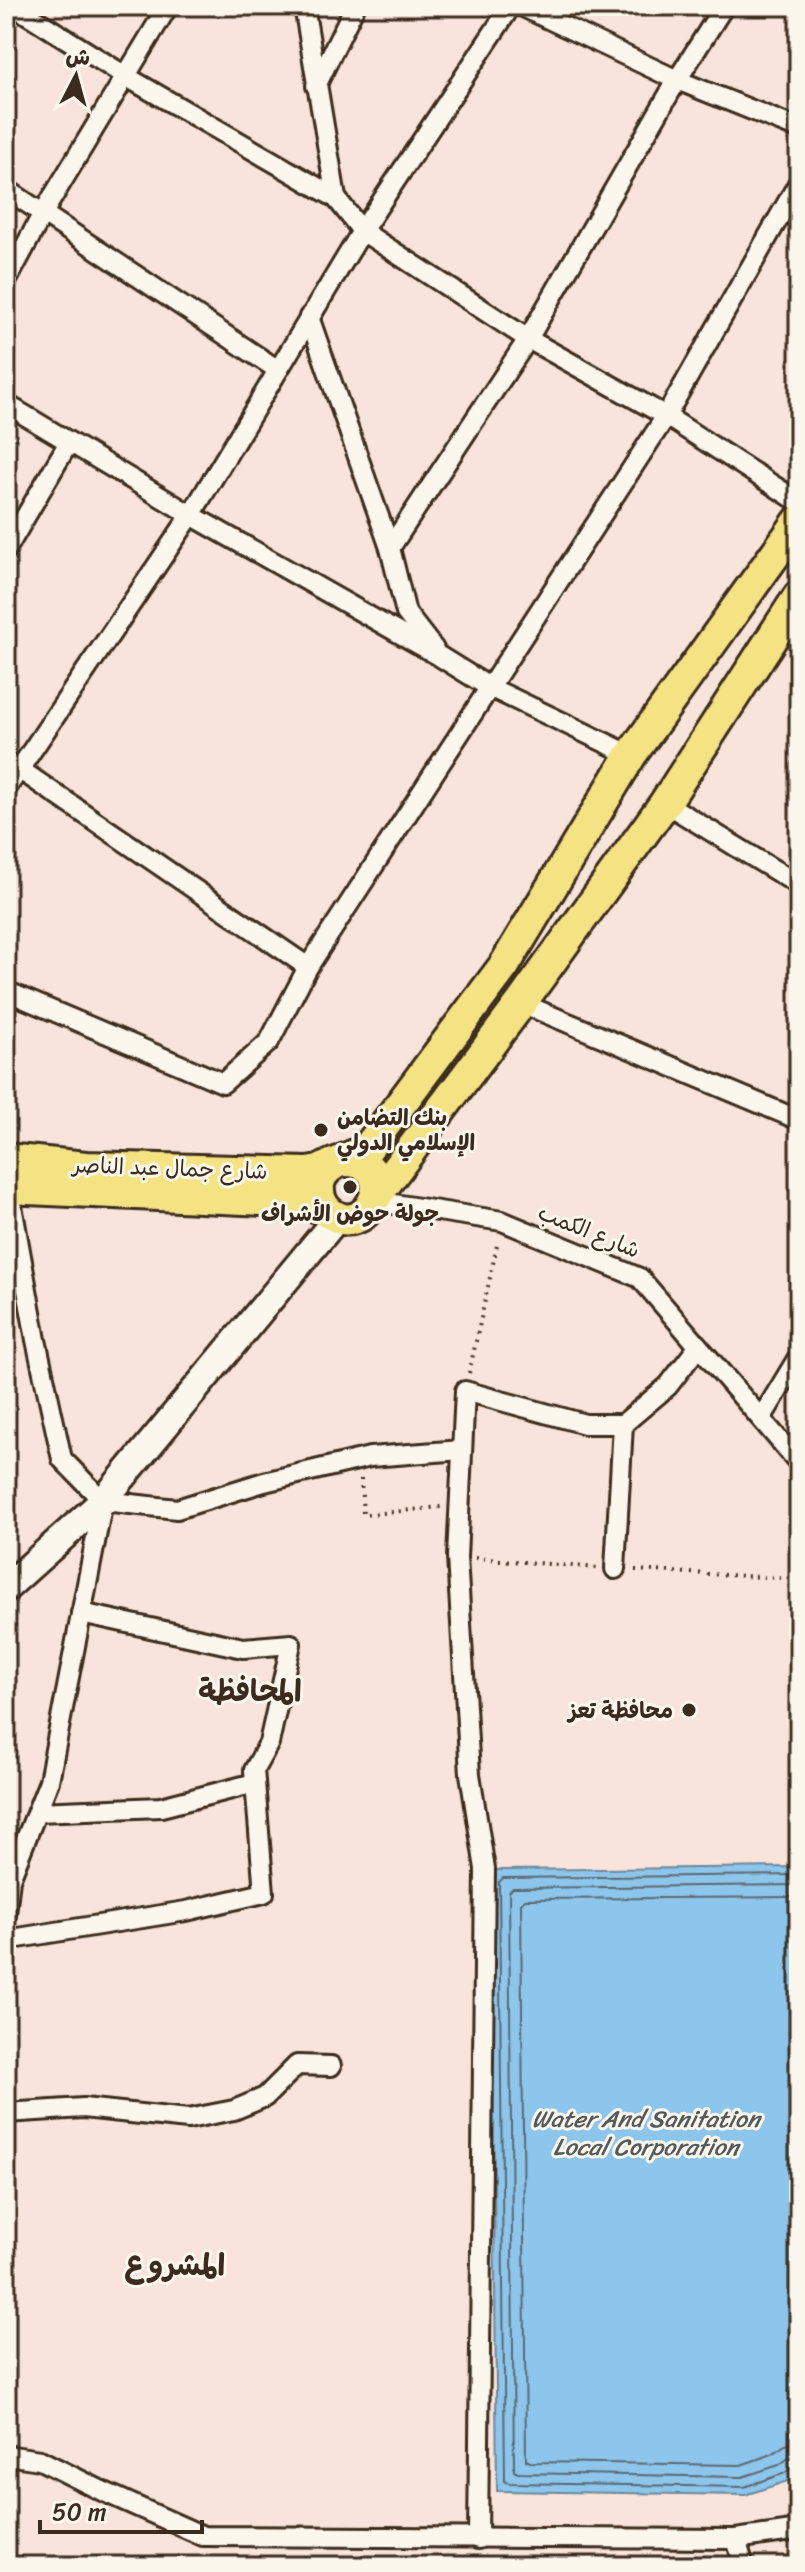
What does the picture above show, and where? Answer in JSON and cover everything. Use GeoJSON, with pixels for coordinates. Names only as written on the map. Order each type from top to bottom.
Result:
{"type":"FeatureCollection","features":[{"type":"Feature","properties":{"kind":"main road"},"geometry":{"type":"LineString","coordinates":[[799,521],[631,755],[504,966],[367,1149],[337,1163],[321,1178],[319,1197],[334,1215],[358,1217],[367,1212],[665,803],[799,596]]}},
{"type":"Feature","properties":{"kind":"main road"},"geometry":{"type":"LineString","coordinates":[[337,1163],[361,1163],[368,1168],[377,1186],[376,1198]]}},
{"type":"Feature","properties":{"kind":"main road","name":"شارع جمال عبد الناصر"},"geometry":{"type":"LineString","coordinates":[[7,1179],[86,1167],[308,1173],[337,1163]]}},
{"type":"Feature","properties":{"kind":"main road","name":"شارع جمال عبد الناصر"},"geometry":{"type":"LineString","coordinates":[[7,1179],[307,1202],[334,1215]]}},
{"type":"Feature","properties":{"kind":"main road"},"geometry":{"type":"LineString","coordinates":[[6,1588],[103,1501],[334,1215]]}},
{"type":"Feature","properties":{"kind":"street"},"geometry":{"type":"LineString","coordinates":[[14,6],[127,77],[336,198],[362,231],[528,339],[666,416],[799,502]]}},
{"type":"Feature","properties":{"kind":"street"},"geometry":{"type":"LineString","coordinates":[[6,282],[43,213],[168,6]]}},
{"type":"Feature","properties":{"kind":"street"},"geometry":{"type":"LineString","coordinates":[[304,6],[336,198]]}},
{"type":"Feature","properties":{"kind":"street"},"geometry":{"type":"LineString","coordinates":[[316,86],[355,6]]}},
{"type":"Feature","properties":{"kind":"street"},"geometry":{"type":"LineString","coordinates":[[6,789],[12,767],[191,515],[362,231],[511,6]]}},
{"type":"Feature","properties":{"kind":"street"},"geometry":{"type":"LineString","coordinates":[[521,6],[677,80],[799,129]]}},
{"type":"Feature","properties":{"kind":"street"},"geometry":{"type":"LineString","coordinates":[[390,548],[528,339],[677,80],[724,6]]}},
{"type":"Feature","properties":{"kind":"street"},"geometry":{"type":"LineString","coordinates":[[6,991],[223,1083],[269,1042],[308,967],[666,416],[799,182]]}},
{"type":"Feature","properties":{"kind":"street"},"geometry":{"type":"LineString","coordinates":[[6,189],[278,370]]}},
{"type":"Feature","properties":{"kind":"street"},"geometry":{"type":"LineString","coordinates":[[309,317],[390,548],[406,613],[439,656]]}},
{"type":"Feature","properties":{"kind":"street"},"geometry":{"type":"LineString","coordinates":[[6,404],[489,687],[631,755]]}},
{"type":"Feature","properties":{"kind":"street"},"geometry":{"type":"LineString","coordinates":[[6,550],[69,442]]}},
{"type":"Feature","properties":{"kind":"street"},"geometry":{"type":"LineString","coordinates":[[12,767],[308,967]]}},
{"type":"Feature","properties":{"kind":"street"},"geometry":{"type":"LineString","coordinates":[[665,803],[799,885]]}},
{"type":"Feature","properties":{"kind":"street"},"geometry":{"type":"LineString","coordinates":[[521,1003],[799,1120]]}},
{"type":"Feature","properties":{"kind":"street"},"geometry":{"type":"LineString","coordinates":[[7,1179],[36,1340],[62,1459],[103,1501],[177,1509],[264,1482],[360,1460],[462,1450]]}},
{"type":"Feature","properties":{"kind":"street","name":"شارع الكمب"},"geometry":{"type":"LineString","coordinates":[[376,1198],[502,1221],[640,1278],[799,1463]]}},
{"type":"Feature","properties":{"kind":"street"},"geometry":{"type":"LineString","coordinates":[[478,2539],[485,1869],[470,1774],[457,1557],[465,1391],[585,1424],[623,1424],[668,1386],[698,1347]]}},
{"type":"Feature","properties":{"kind":"street"},"geometry":{"type":"LineString","coordinates":[[762,1417],[799,1356]]}},
{"type":"Feature","properties":{"kind":"street"},"geometry":{"type":"LineString","coordinates":[[615,1569],[623,1424]]}},
{"type":"Feature","properties":{"kind":"street"},"geometry":{"type":"LineString","coordinates":[[6,1914],[8,1880],[49,1781],[103,1501]]}},
{"type":"Feature","properties":{"kind":"street"},"geometry":{"type":"LineString","coordinates":[[6,1940],[186,1911],[264,1893],[254,1770],[269,1743],[291,1644],[243,1648],[81,1613]]}},
{"type":"Feature","properties":{"kind":"street"},"geometry":{"type":"LineString","coordinates":[[37,1812],[161,1807],[255,1783]]}},
{"type":"Feature","properties":{"kind":"street"},"geometry":{"type":"LineString","coordinates":[[6,2113],[83,2108],[188,2119],[234,2110],[265,2097],[297,2065],[331,2066]]}},
{"type":"Feature","properties":{"kind":"street"},"geometry":{"type":"LineString","coordinates":[[6,2455],[40,2460],[203,2536],[736,2539],[799,2530]]}},
{"type":"Feature","properties":{"kind":"street"},"geometry":{"type":"LineString","coordinates":[[736,2539],[744,2566]]}},
{"type":"Feature","properties":{"kind":"path"},"geometry":{"type":"LineString","coordinates":[[465,1391],[502,1221]]}},
{"type":"Feature","properties":{"kind":"path"},"geometry":{"type":"LineString","coordinates":[[360,1460],[363,1515],[459,1505]]}},
{"type":"Feature","properties":{"kind":"water","name":"Water And Sanitation Local Corporation"},"geometry":{"type":"Polygon","coordinates":[[[799,1867],[799,2469],[791,2480],[745,2495],[497,2491],[491,1870],[799,1867]]]}},
{"type":"Feature","properties":{"kind":"place","name":"بنك التضامن الإسلامي الدولي"},"geometry":{"type":"Point","coordinates":[321,1130]}},
{"type":"Feature","properties":{"kind":"place","name":"جولة حوض الأشراف"},"geometry":{"type":"Point","coordinates":[350,1187]}},
{"type":"Feature","properties":{"kind":"place","name":"محافظة تعز"},"geometry":{"type":"Point","coordinates":[689,1710]}},
{"type":"Feature","properties":{"kind":"district","name":"المحافظة"},"geometry":{"type":"Point","coordinates":[250,1691]}},
{"type":"Feature","properties":{"kind":"district","name":"المشروع"},"geometry":{"type":"Point","coordinates":[175,2265]}}]}
